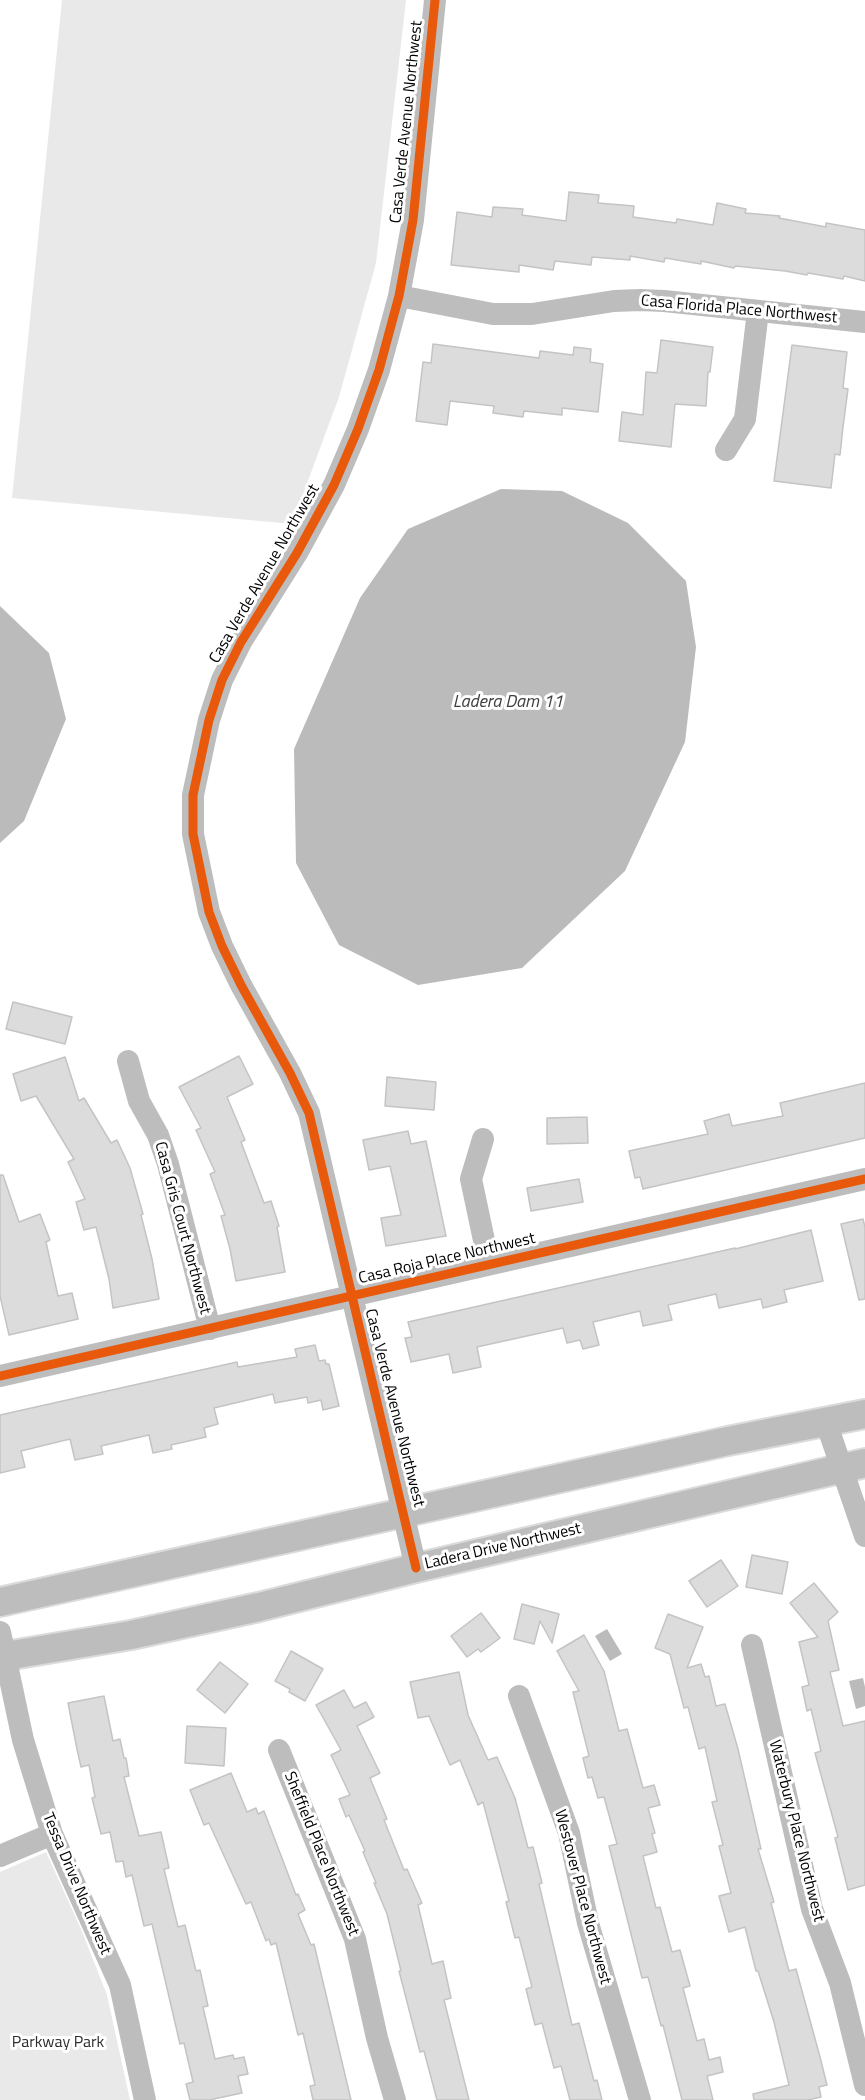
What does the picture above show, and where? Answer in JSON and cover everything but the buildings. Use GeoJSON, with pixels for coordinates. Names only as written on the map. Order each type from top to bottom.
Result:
{"type":"FeatureCollection","features":[{"type":"Feature","properties":{"kind":"main road"},"geometry":{"type":"LineString","coordinates":[[0,1602],[728,1441],[865,1414]]}},
{"type":"Feature","properties":{"kind":"main road","name":"Ladera Drive Northwest"},"geometry":{"type":"LineString","coordinates":[[2,1648],[131,1635],[260,1607],[853,1465]]}},
{"type":"Feature","properties":{"kind":"street","name":"Casa Verde Avenue Northwest"},"geometry":{"type":"LineString","coordinates":[[416,1568],[309,1113],[290,1072],[236,975],[209,912],[193,834],[193,795],[209,720],[222,680],[240,642],[297,553],[334,485],[358,429],[379,370],[399,296],[413,220],[435,0]]}},
{"type":"Feature","properties":{"kind":"street","name":"Casa Florida Place Northwest"},"geometry":{"type":"LineString","coordinates":[[399,296],[493,314],[532,314],[640,300],[865,322]]}},
{"type":"Feature","properties":{"kind":"street"},"geometry":{"type":"LineString","coordinates":[[726,450],[745,419],[758,310]]}},
{"type":"Feature","properties":{"kind":"street","name":"Casa Gris Court Northwest"},"geometry":{"type":"LineString","coordinates":[[128,1061],[139,1101],[158,1135],[168,1164],[210,1329]]}},
{"type":"Feature","properties":{"kind":"street"},"geometry":{"type":"LineString","coordinates":[[483,1139],[471,1179],[489,1264]]}},
{"type":"Feature","properties":{"kind":"street","name":"Casa Roja Place Northwest"},"geometry":{"type":"LineString","coordinates":[[0,1376],[865,1179]]}},
{"type":"Feature","properties":{"kind":"street"},"geometry":{"type":"LineString","coordinates":[[826,1422],[853,1465],[856,1514],[865,1536]]}},
{"type":"Feature","properties":{"kind":"street","name":"Waterbury Place Northwest"},"geometry":{"type":"LineString","coordinates":[[752,1645],[812,1909],[840,1983],[865,2085]]}},
{"type":"Feature","properties":{"kind":"street","name":"Tessa Drive Northwest"},"geometry":{"type":"LineString","coordinates":[[2,1648],[23,1740],[52,1834],[120,1985],[146,2100]]}},
{"type":"Feature","properties":{"kind":"street","name":"Westover Place Northwest"},"geometry":{"type":"LineString","coordinates":[[519,1696],[569,1833],[588,1923],[640,2100]]}},
{"type":"Feature","properties":{"kind":"street","name":"Sheffield Place Northwest"},"geometry":{"type":"LineString","coordinates":[[279,1749],[355,1939],[377,2038],[395,2100]]}},
{"type":"Feature","properties":{"kind":"street"},"geometry":{"type":"LineString","coordinates":[[0,1856],[52,1834]]}},
{"type":"Feature","properties":{"kind":"green space"},"geometry":{"type":"Polygon","coordinates":[[[62,0],[406,0],[376,263],[339,397],[292,524],[12,498],[62,0]]]}},
{"type":"Feature","properties":{"kind":"green space","name":"Parkway Park"},"geometry":{"type":"Polygon","coordinates":[[[46,1852],[81,1929],[107,1995],[130,2100],[0,2100],[0,1872],[46,1852]]]}},
{"type":"Feature","properties":{"kind":"water","name":"Ladera Dam 11"},"geometry":{"type":"Polygon","coordinates":[[[501,489],[562,491],[628,523],[686,581],[696,647],[685,742],[625,871],[522,968],[418,985],[339,945],[296,863],[294,749],[360,598],[408,529],[501,489]]]}},
{"type":"Feature","properties":{"kind":"water"},"geometry":{"type":"Polygon","coordinates":[[[0,606],[49,653],[66,719],[24,821],[0,843],[0,606]]]}},
{"type":"Feature","properties":{"kind":"water"},"geometry":{"type":"Polygon","coordinates":[[[607,1629],[622,1654],[610,1661],[595,1636],[607,1629]]]}},
{"type":"Feature","properties":{"kind":"water"},"geometry":{"type":"Polygon","coordinates":[[[863,1678],[865,1706],[856,1709],[849,1681],[863,1678]]]}},
{"type":"Feature","properties":{"kind":"cycle path"},"geometry":{"type":"LineString","coordinates":[[416,1568],[309,1113],[290,1073],[241,985],[209,912],[193,834],[193,795],[209,720],[222,680],[241,642],[297,553],[334,485],[358,429],[379,370],[399,296],[413,220],[435,0]]}},
{"type":"Feature","properties":{"kind":"cycle path"},"geometry":{"type":"LineString","coordinates":[[0,1376],[865,1179]]}}]}
